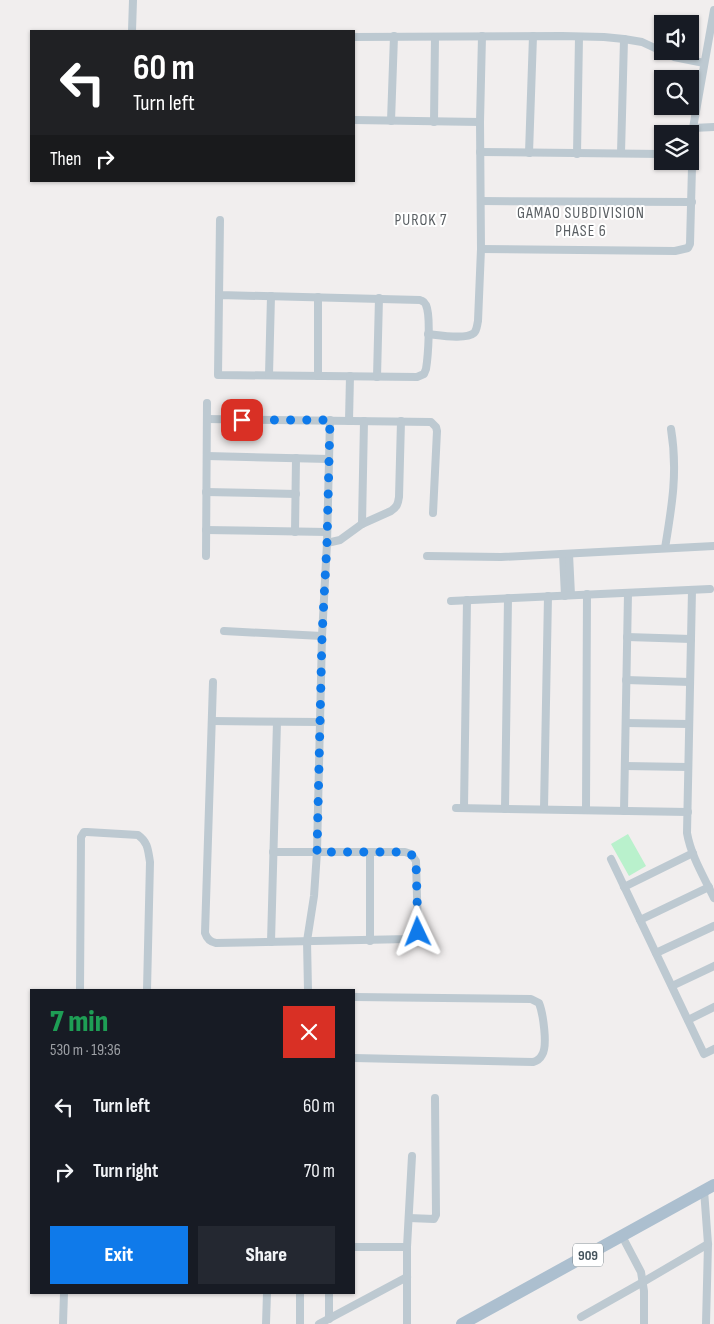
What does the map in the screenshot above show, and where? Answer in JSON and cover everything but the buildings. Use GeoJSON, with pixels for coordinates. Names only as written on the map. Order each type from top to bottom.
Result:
{"type":"FeatureCollection","features":[{"type":"Feature","properties":{"kind":"main road","name":"909"},"geometry":{"type":"LineString","coordinates":[[462,1324],[709,1188]]}},
{"type":"Feature","properties":{"kind":"street"},"geometry":{"type":"LineString","coordinates":[[132,30],[133,0]]}},
{"type":"Feature","properties":{"kind":"street"},"geometry":{"type":"LineString","coordinates":[[694,125],[714,10]]}},
{"type":"Feature","properties":{"kind":"street"},"geometry":{"type":"LineString","coordinates":[[355,36],[533,36],[624,39],[642,42],[674,57],[704,64]]}},
{"type":"Feature","properties":{"kind":"street"},"geometry":{"type":"LineString","coordinates":[[391,121],[394,36]]}},
{"type":"Feature","properties":{"kind":"street"},"geometry":{"type":"LineString","coordinates":[[428,334],[469,335],[474,333],[478,321],[481,249],[480,122],[482,36]]}},
{"type":"Feature","properties":{"kind":"street"},"geometry":{"type":"LineString","coordinates":[[529,153],[533,36]]}},
{"type":"Feature","properties":{"kind":"street"},"geometry":{"type":"LineString","coordinates":[[434,122],[435,37]]}},
{"type":"Feature","properties":{"kind":"street"},"geometry":{"type":"LineString","coordinates":[[577,154],[579,37]]}},
{"type":"Feature","properties":{"kind":"street"},"geometry":{"type":"LineString","coordinates":[[622,154],[624,39]]}},
{"type":"Feature","properties":{"kind":"street"},"geometry":{"type":"LineString","coordinates":[[355,120],[480,122]]}},
{"type":"Feature","properties":{"kind":"street"},"geometry":{"type":"LineString","coordinates":[[699,128],[714,127]]}},
{"type":"Feature","properties":{"kind":"street"},"geometry":{"type":"LineString","coordinates":[[480,152],[654,154]]}},
{"type":"Feature","properties":{"kind":"street"},"geometry":{"type":"LineString","coordinates":[[481,249],[675,251],[688,248],[690,244],[692,202],[691,170]]}},
{"type":"Feature","properties":{"kind":"street"},"geometry":{"type":"LineString","coordinates":[[481,201],[692,202]]}},
{"type":"Feature","properties":{"kind":"street"},"geometry":{"type":"LineString","coordinates":[[219,295],[416,299],[424,302],[427,310],[426,370],[424,374],[417,378],[218,375],[219,295],[220,220]]}},
{"type":"Feature","properties":{"kind":"street"},"geometry":{"type":"LineString","coordinates":[[269,375],[271,296]]}},
{"type":"Feature","properties":{"kind":"street"},"geometry":{"type":"LineString","coordinates":[[318,297],[318,376]]}},
{"type":"Feature","properties":{"kind":"street"},"geometry":{"type":"LineString","coordinates":[[377,377],[379,298]]}},
{"type":"Feature","properties":{"kind":"street"},"geometry":{"type":"LineString","coordinates":[[349,421],[350,376]]}},
{"type":"Feature","properties":{"kind":"street"},"geometry":{"type":"LineString","coordinates":[[206,556],[207,403]]}},
{"type":"Feature","properties":{"kind":"street"},"geometry":{"type":"LineString","coordinates":[[207,419],[431,422],[436,427],[433,513]]}},
{"type":"Feature","properties":{"kind":"street"},"geometry":{"type":"LineString","coordinates":[[308,989],[307,941],[314,896],[317,852],[330,420]]}},
{"type":"Feature","properties":{"kind":"street"},"geometry":{"type":"LineString","coordinates":[[362,524],[364,421]]}},
{"type":"Feature","properties":{"kind":"street"},"geometry":{"type":"LineString","coordinates":[[327,543],[340,540],[362,524],[391,511],[398,504],[401,421]]}},
{"type":"Feature","properties":{"kind":"street"},"geometry":{"type":"LineString","coordinates":[[665,548],[675,480],[674,447],[671,429]]}},
{"type":"Feature","properties":{"kind":"street"},"geometry":{"type":"LineString","coordinates":[[207,456],[329,459]]}},
{"type":"Feature","properties":{"kind":"street"},"geometry":{"type":"LineString","coordinates":[[295,532],[296,458]]}},
{"type":"Feature","properties":{"kind":"street"},"geometry":{"type":"LineString","coordinates":[[206,492],[296,494]]}},
{"type":"Feature","properties":{"kind":"street"},"geometry":{"type":"LineString","coordinates":[[206,530],[327,532]]}},
{"type":"Feature","properties":{"kind":"street"},"geometry":{"type":"LineString","coordinates":[[427,556],[501,557],[714,546]]}},
{"type":"Feature","properties":{"kind":"street"},"geometry":{"type":"LineString","coordinates":[[566,554],[568,595]]}},
{"type":"Feature","properties":{"kind":"street"},"geometry":{"type":"LineString","coordinates":[[451,601],[710,589]]}},
{"type":"Feature","properties":{"kind":"street"},"geometry":{"type":"LineString","coordinates":[[692,590],[688,840],[714,898]]}},
{"type":"Feature","properties":{"kind":"street"},"geometry":{"type":"LineString","coordinates":[[624,811],[628,592]]}},
{"type":"Feature","properties":{"kind":"street"},"geometry":{"type":"LineString","coordinates":[[586,810],[587,594]]}},
{"type":"Feature","properties":{"kind":"street"},"geometry":{"type":"LineString","coordinates":[[544,809],[548,596]]}},
{"type":"Feature","properties":{"kind":"street"},"geometry":{"type":"LineString","coordinates":[[505,808],[508,598]]}},
{"type":"Feature","properties":{"kind":"street"},"geometry":{"type":"LineString","coordinates":[[467,600],[460,808],[688,812]]}},
{"type":"Feature","properties":{"kind":"street"},"geometry":{"type":"LineString","coordinates":[[224,631],[322,636]]}},
{"type":"Feature","properties":{"kind":"street"},"geometry":{"type":"LineString","coordinates":[[627,637],[691,639]]}},
{"type":"Feature","properties":{"kind":"street"},"geometry":{"type":"LineString","coordinates":[[626,680],[690,682]]}},
{"type":"Feature","properties":{"kind":"street"},"geometry":{"type":"LineString","coordinates":[[213,682],[206,938],[216,944],[370,941],[409,939],[414,938],[418,932],[416,861],[411,854],[405,852],[273,852]]}},
{"type":"Feature","properties":{"kind":"street"},"geometry":{"type":"LineString","coordinates":[[212,721],[320,722]]}},
{"type":"Feature","properties":{"kind":"street"},"geometry":{"type":"LineString","coordinates":[[271,942],[277,722]]}},
{"type":"Feature","properties":{"kind":"street"},"geometry":{"type":"LineString","coordinates":[[626,723],[689,724]]}},
{"type":"Feature","properties":{"kind":"street"},"geometry":{"type":"LineString","coordinates":[[625,766],[688,767]]}},
{"type":"Feature","properties":{"kind":"street"},"geometry":{"type":"LineString","coordinates":[[80,989],[81,837],[84,832],[138,835],[148,845],[150,862],[147,989]]}},
{"type":"Feature","properties":{"kind":"street"},"geometry":{"type":"LineString","coordinates":[[370,852],[370,941]]}},
{"type":"Feature","properties":{"kind":"street"},"geometry":{"type":"LineString","coordinates":[[624,887],[693,853]]}},
{"type":"Feature","properties":{"kind":"street"},"geometry":{"type":"LineString","coordinates":[[611,858],[704,1054],[714,1049]]}},
{"type":"Feature","properties":{"kind":"street"},"geometry":{"type":"LineString","coordinates":[[640,920],[709,887]]}},
{"type":"Feature","properties":{"kind":"street"},"geometry":{"type":"LineString","coordinates":[[656,953],[714,926]]}},
{"type":"Feature","properties":{"kind":"street"},"geometry":{"type":"LineString","coordinates":[[672,986],[714,966]]}},
{"type":"Feature","properties":{"kind":"street"},"geometry":{"type":"LineString","coordinates":[[355,998],[531,999],[539,1003],[541,1010],[544,1027],[544,1052],[542,1057],[533,1062],[355,1058]]}},
{"type":"Feature","properties":{"kind":"street"},"geometry":{"type":"LineString","coordinates":[[688,1020],[714,1007]]}},
{"type":"Feature","properties":{"kind":"street"},"geometry":{"type":"LineString","coordinates":[[409,1218],[434,1219],[436,1215],[435,1098]]}},
{"type":"Feature","properties":{"kind":"street"},"geometry":{"type":"LineString","coordinates":[[407,1324],[407,1247],[412,1156]]}},
{"type":"Feature","properties":{"kind":"street"},"geometry":{"type":"LineString","coordinates":[[706,1324],[710,1308],[709,1188]]}},
{"type":"Feature","properties":{"kind":"street"},"geometry":{"type":"LineString","coordinates":[[622,1236],[641,1272],[644,1324]]}},
{"type":"Feature","properties":{"kind":"street"},"geometry":{"type":"LineString","coordinates":[[581,1317],[708,1244]]}},
{"type":"Feature","properties":{"kind":"street"},"geometry":{"type":"LineString","coordinates":[[355,1247],[407,1247]]}},
{"type":"Feature","properties":{"kind":"street"},"geometry":{"type":"LineString","coordinates":[[319,1324],[407,1277]]}},
{"type":"Feature","properties":{"kind":"street"},"geometry":{"type":"LineString","coordinates":[[63,1324],[64,1294]]}},
{"type":"Feature","properties":{"kind":"street"},"geometry":{"type":"LineString","coordinates":[[266,1324],[267,1294]]}},
{"type":"Feature","properties":{"kind":"street"},"geometry":{"type":"LineString","coordinates":[[300,1294],[300,1324]]}},
{"type":"Feature","properties":{"kind":"street"},"geometry":{"type":"LineString","coordinates":[[329,1294],[329,1319]]}},
{"type":"Feature","properties":{"kind":"green space"},"geometry":{"type":"Polygon","coordinates":[[[628,834],[646,866],[629,876],[611,844],[628,834]]]}},
{"type":"Feature","properties":{"kind":"district","name":"PUROK 7"},"geometry":{"type":"Point","coordinates":[421,219]}},
{"type":"Feature","properties":{"kind":"district","name":"GAMAO SUBDIVISION PHASE 6"},"geometry":{"type":"Point","coordinates":[581,221]}},
{"type":"Feature","properties":{"kind":"route"},"geometry":{"type":"LineString","coordinates":[[242,420],[330,420],[317,852],[405,852],[414,856],[416,861],[418,932]]}}]}
